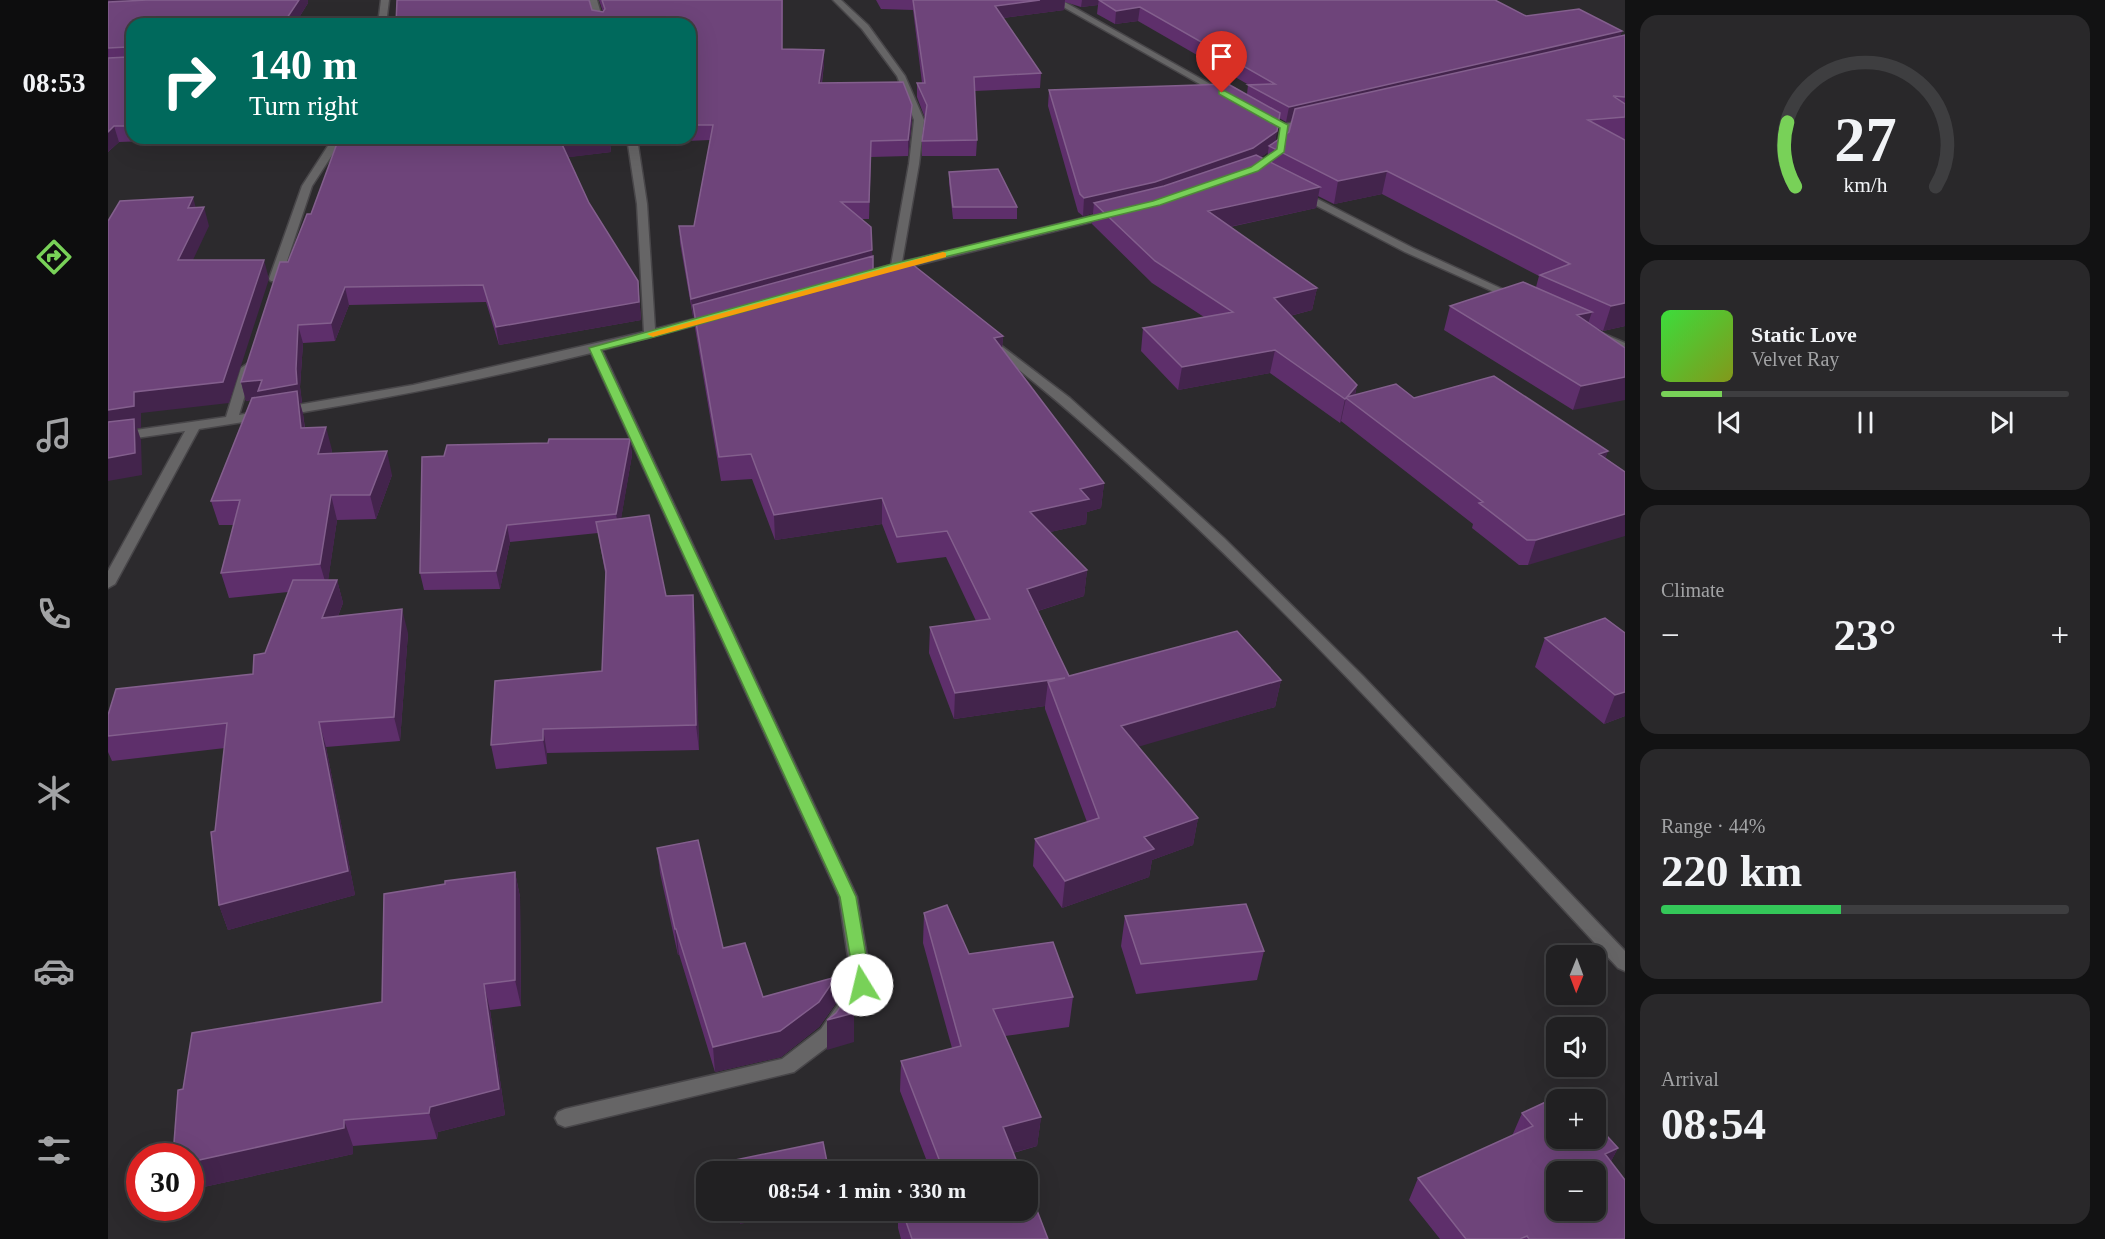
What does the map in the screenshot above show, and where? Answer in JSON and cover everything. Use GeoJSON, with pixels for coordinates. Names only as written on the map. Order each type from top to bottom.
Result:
{"type":"FeatureCollection","features":[{"type":"Feature","properties":{"kind":"street"},"geometry":{"type":"LineString","coordinates":[[383,18],[385,0]]}},
{"type":"Feature","properties":{"kind":"street"},"geometry":{"type":"LineString","coordinates":[[593,0],[598,18]]}},
{"type":"Feature","properties":{"kind":"street"},"geometry":{"type":"LineString","coordinates":[[837,0],[865,27],[901,76],[919,120],[914,164],[896,266]]}},
{"type":"Feature","properties":{"kind":"street"},"geometry":{"type":"LineString","coordinates":[[1055,0],[1233,99]]}},
{"type":"Feature","properties":{"kind":"street"},"geometry":{"type":"LineString","coordinates":[[1076,12],[1098,10]]}},
{"type":"Feature","properties":{"kind":"street"},"geometry":{"type":"LineString","coordinates":[[1263,163],[1281,150],[1280,124],[1318,119]]}},
{"type":"Feature","properties":{"kind":"street"},"geometry":{"type":"LineString","coordinates":[[273,285],[307,186],[334,144]]}},
{"type":"Feature","properties":{"kind":"street"},"geometry":{"type":"LineString","coordinates":[[633,144],[642,204],[651,335]]}},
{"type":"Feature","properties":{"kind":"street"},"geometry":{"type":"LineString","coordinates":[[1285,185],[1409,250],[1526,302]]}},
{"type":"Feature","properties":{"kind":"street"},"geometry":{"type":"LineString","coordinates":[[840,282],[896,266],[1122,212]]}},
{"type":"Feature","properties":{"kind":"street"},"geometry":{"type":"LineString","coordinates":[[896,266],[914,280]]}},
{"type":"Feature","properties":{"kind":"street"},"geometry":{"type":"LineString","coordinates":[[108,438],[231,422],[461,379],[651,335],[729,313]]}},
{"type":"Feature","properties":{"kind":"street"},"geometry":{"type":"LineString","coordinates":[[977,331],[1076,409],[1220,541],[1424,750],[1625,963]]}},
{"type":"Feature","properties":{"kind":"street"},"geometry":{"type":"LineString","coordinates":[[1590,331],[1625,347]]}},
{"type":"Feature","properties":{"kind":"street"},"geometry":{"type":"LineString","coordinates":[[565,1118],[787,1066],[828,1035],[862,985],[848,897],[595,348]]}},
{"type":"Feature","properties":{"kind":"street"},"geometry":{"type":"LineString","coordinates":[[231,422],[252,354]]}},
{"type":"Feature","properties":{"kind":"street"},"geometry":{"type":"LineString","coordinates":[[108,584],[194,427]]}},
{"type":"Feature","properties":{"kind":"building"},"geometry":{"type":"Polygon","coordinates":[[[299,0],[287,18],[126,18],[126,47],[108,48],[108,2],[299,0]]]}},
{"type":"Feature","properties":{"kind":"building"},"geometry":{"type":"Polygon","coordinates":[[[397,0],[589,0],[592,10],[603,12],[605,9],[602,0],[782,0],[782,49],[824,50],[819,83],[903,82],[912,105],[908,140],[871,141],[869,202],[841,202],[871,227],[872,250],[691,299],[679,226],[694,226],[713,125],[696,125],[696,18],[396,18],[397,0]]]}},
{"type":"Feature","properties":{"kind":"building"},"geometry":{"type":"Polygon","coordinates":[[[913,0],[1040,0],[995,6],[1041,73],[974,77],[977,140],[922,141],[927,105],[917,83],[925,83],[913,0]]]}},
{"type":"Feature","properties":{"kind":"building"},"geometry":{"type":"Polygon","coordinates":[[[1099,0],[1495,0],[1526,16],[1579,9],[1622,31],[1289,107],[1248,85],[1275,84],[1140,7],[1116,11],[1099,0]]]}},
{"type":"Feature","properties":{"kind":"building"},"geometry":{"type":"Polygon","coordinates":[[[1625,35],[1625,97],[1613,96],[1625,104],[1625,117],[1588,120],[1625,140],[1625,303],[1611,306],[1540,275],[1570,264],[1387,171],[1338,181],[1269,146],[1289,132],[1295,109],[1625,35]]]}},
{"type":"Feature","properties":{"kind":"building"},"geometry":{"type":"Polygon","coordinates":[[[126,57],[126,126],[114,126],[108,132],[108,58],[126,57]]]}},
{"type":"Feature","properties":{"kind":"building"},"geometry":{"type":"Polygon","coordinates":[[[1228,84],[1280,113],[1277,131],[1253,148],[1155,182],[1084,198],[1080,194],[1049,90],[1228,84]]]}},
{"type":"Feature","properties":{"kind":"building"},"geometry":{"type":"Polygon","coordinates":[[[337,144],[562,144],[589,203],[638,281],[639,302],[496,327],[483,285],[345,287],[331,323],[298,325],[297,384],[258,391],[262,380],[241,382],[280,262],[288,262],[307,214],[311,214],[337,144]]]}},
{"type":"Feature","properties":{"kind":"building"},"geometry":{"type":"Polygon","coordinates":[[[1256,155],[1320,187],[1208,211],[1317,288],[1274,298],[1357,385],[1347,397],[1396,384],[1414,398],[1494,376],[1608,451],[1599,454],[1625,472],[1625,514],[1536,540],[1527,540],[1479,503],[1483,502],[1346,398],[1275,350],[1182,367],[1143,328],[1233,312],[1155,261],[1094,203],[1164,186],[1256,155]]]}},
{"type":"Feature","properties":{"kind":"building"},"geometry":{"type":"Polygon","coordinates":[[[998,169],[1017,207],[953,207],[949,172],[998,169]]]}},
{"type":"Feature","properties":{"kind":"building"},"geometry":{"type":"Polygon","coordinates":[[[193,197],[188,208],[204,207],[178,260],[264,260],[223,382],[134,392],[134,406],[108,410],[108,221],[120,201],[193,197]]]}},
{"type":"Feature","properties":{"kind":"building"},"geometry":{"type":"Polygon","coordinates":[[[873,256],[873,273],[912,264],[1003,336],[994,338],[1104,483],[1080,489],[1089,499],[1030,512],[1087,570],[1027,589],[1069,676],[1237,631],[1281,680],[1121,726],[1198,818],[1144,837],[1154,849],[1065,881],[1035,839],[1099,818],[1048,682],[1065,678],[955,693],[930,627],[990,619],[947,531],[897,537],[882,498],[774,515],[751,454],[719,457],[693,305],[873,256]]]}},
{"type":"Feature","properties":{"kind":"building"},"geometry":{"type":"Polygon","coordinates":[[[1523,282],[1592,312],[1577,315],[1625,348],[1625,377],[1581,386],[1450,306],[1523,282]]]}},
{"type":"Feature","properties":{"kind":"building"},"geometry":{"type":"Polygon","coordinates":[[[297,391],[301,428],[326,427],[318,454],[387,451],[370,495],[331,495],[320,564],[221,573],[240,500],[211,501],[252,398],[297,391]]]}},
{"type":"Feature","properties":{"kind":"building"},"geometry":{"type":"Polygon","coordinates":[[[134,419],[135,453],[108,458],[108,422],[134,419]]]}},
{"type":"Feature","properties":{"kind":"building"},"geometry":{"type":"Polygon","coordinates":[[[549,439],[630,439],[616,514],[507,525],[496,571],[420,573],[422,457],[444,456],[447,445],[548,443],[549,439]]]}},
{"type":"Feature","properties":{"kind":"building"},"geometry":{"type":"Polygon","coordinates":[[[649,515],[666,596],[693,595],[696,725],[543,729],[543,740],[491,745],[495,681],[602,671],[606,571],[596,522],[649,515]]]}},
{"type":"Feature","properties":{"kind":"building"},"geometry":{"type":"Polygon","coordinates":[[[293,580],[337,580],[322,618],[402,609],[394,717],[319,722],[348,871],[219,905],[211,832],[215,831],[227,723],[108,736],[108,715],[116,689],[253,674],[254,655],[265,653],[293,580]]]}},
{"type":"Feature","properties":{"kind":"building"},"geometry":{"type":"Polygon","coordinates":[[[1605,618],[1625,633],[1625,692],[1615,695],[1545,638],[1605,618]]]}},
{"type":"Feature","properties":{"kind":"building"},"geometry":{"type":"Polygon","coordinates":[[[698,840],[723,948],[745,943],[763,997],[836,977],[819,1002],[780,1031],[713,1047],[675,929],[657,848],[698,840]]]}},
{"type":"Feature","properties":{"kind":"building"},"geometry":{"type":"Polygon","coordinates":[[[515,872],[515,980],[484,984],[499,1089],[430,1107],[429,1113],[344,1120],[344,1128],[204,1159],[204,1143],[174,1143],[178,1090],[183,1089],[192,1033],[382,1002],[384,894],[445,884],[445,881],[515,872]]]}},
{"type":"Feature","properties":{"kind":"building"},"geometry":{"type":"Polygon","coordinates":[[[1246,904],[1264,951],[1141,964],[1125,916],[1246,904]]]}},
{"type":"Feature","properties":{"kind":"building"},"geometry":{"type":"Polygon","coordinates":[[[947,905],[969,954],[1053,942],[1073,997],[993,1009],[1041,1117],[1003,1127],[1017,1161],[940,1161],[901,1061],[961,1046],[924,913],[947,905]]]}},
{"type":"Feature","properties":{"kind":"building"},"geometry":{"type":"Polygon","coordinates":[[[847,997],[854,1013],[827,1020],[836,1013],[847,997]]]}},
{"type":"Feature","properties":{"kind":"building"},"geometry":{"type":"Polygon","coordinates":[[[1546,1102],[1546,1149],[1606,1149],[1606,1135],[1618,1148],[1605,1154],[1625,1180],[1625,1239],[1529,1239],[1527,1236],[1520,1239],[1466,1239],[1418,1178],[1533,1126],[1522,1113],[1546,1102]]]}},
{"type":"Feature","properties":{"kind":"building"},"geometry":{"type":"Polygon","coordinates":[[[823,1142],[827,1161],[730,1161],[823,1142]]]}},
{"type":"Feature","properties":{"kind":"building"},"geometry":{"type":"Polygon","coordinates":[[[1038,1213],[1048,1239],[912,1239],[906,1221],[1038,1221],[1038,1213]]]}},
{"type":"Feature","properties":{"kind":"slow traffic"},"geometry":{"type":"LineString","coordinates":[[653,334],[943,255]]}},
{"type":"Feature","properties":{"kind":"route"},"geometry":{"type":"LineString","coordinates":[[862,985],[848,897],[595,348],[651,335],[896,266],[1156,203],[1254,169],[1281,150],[1285,127],[1222,93]]}}]}
